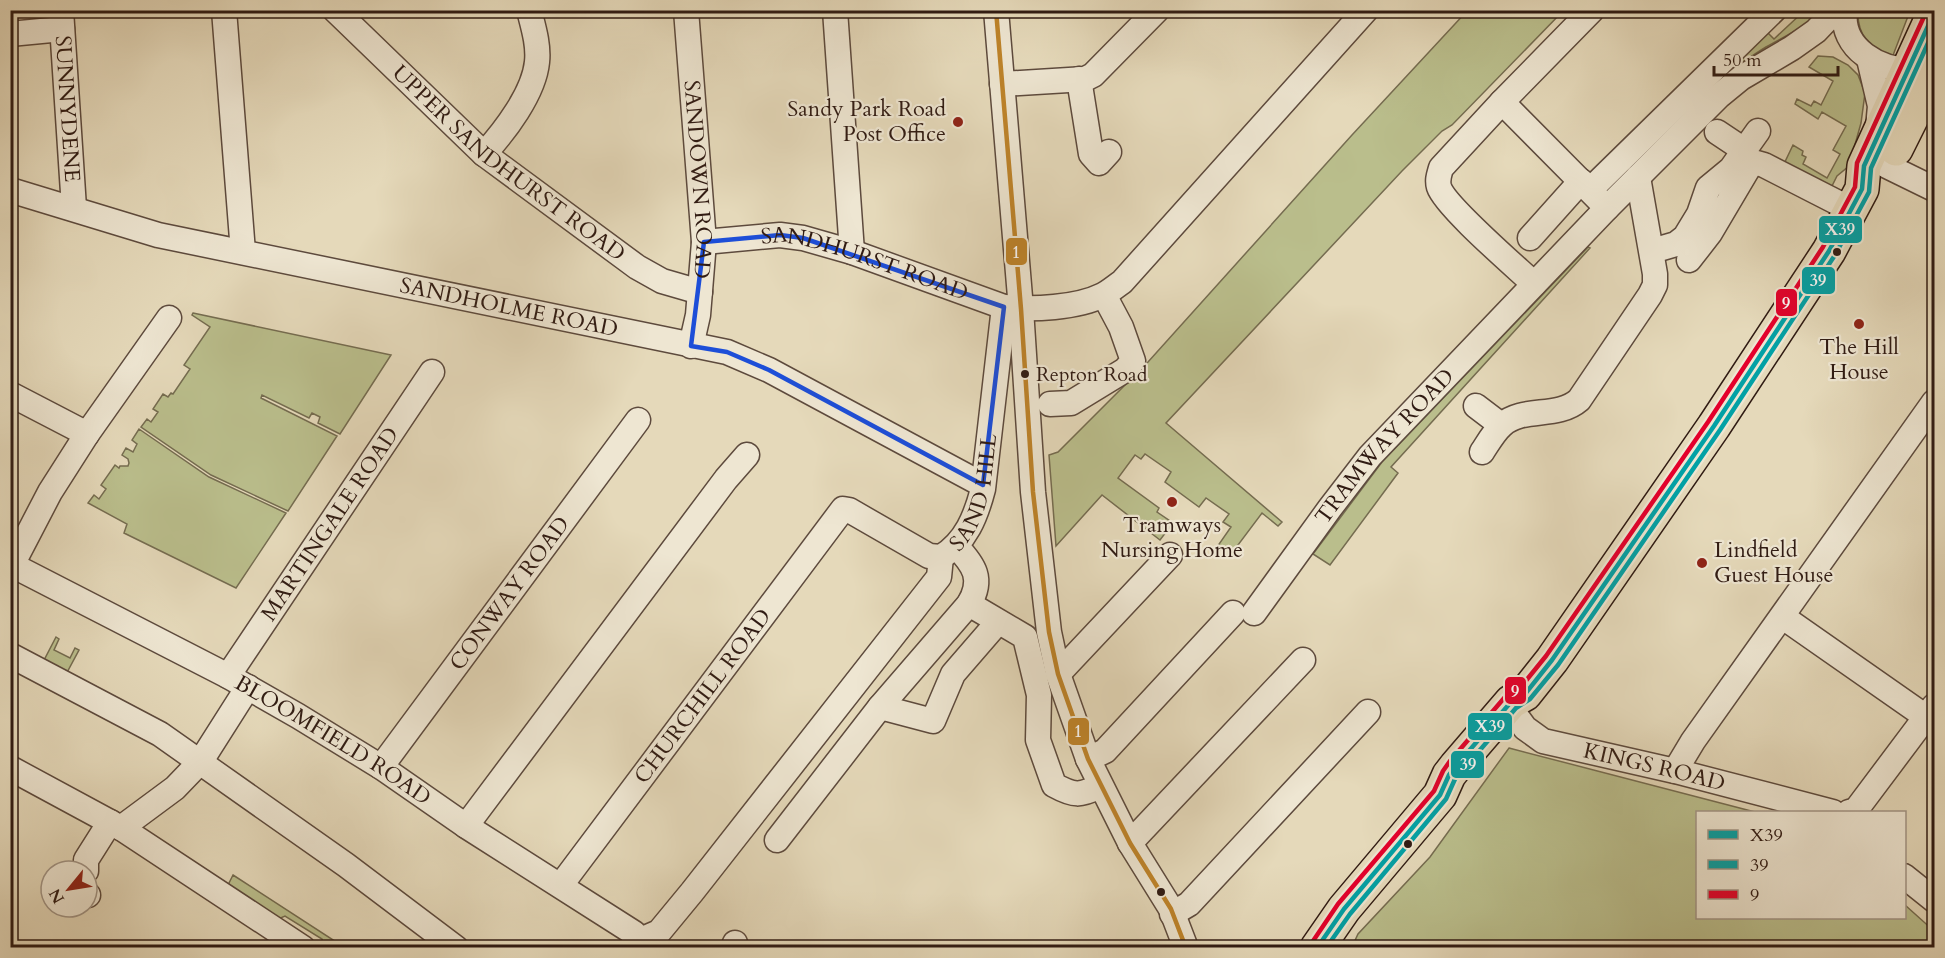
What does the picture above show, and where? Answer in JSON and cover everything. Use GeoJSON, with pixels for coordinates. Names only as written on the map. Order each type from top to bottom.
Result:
{"type":"FeatureCollection","features":[{"type":"Feature","properties":{"kind":"highway"},"geometry":{"type":"LineString","coordinates":[[1317,948],[1344,909],[1440,795],[1449,775],[1564,643],[1714,426],[1829,250],[1857,199],[1864,166],[1882,152],[1926,65],[1935,13]]}},
{"type":"Feature","properties":{"kind":"highway"},"geometry":{"type":"LineString","coordinates":[[1301,948],[1344,909]]}},
{"type":"Feature","properties":{"kind":"street"},"geometry":{"type":"LineString","coordinates":[[224,10],[243,252]]}},
{"type":"Feature","properties":{"kind":"street","name":"UPPER SANDHURST ROAD"},"geometry":{"type":"LineString","coordinates":[[335,10],[484,154],[637,267],[662,281],[700,292]]}},
{"type":"Feature","properties":{"kind":"street"},"geometry":{"type":"LineString","coordinates":[[484,154],[518,110],[534,77],[538,60],[529,10]]}},
{"type":"Feature","properties":{"kind":"street","name":"SANDOWN ROAD"},"geometry":{"type":"LineString","coordinates":[[686,10],[704,242],[698,315],[691,346]]}},
{"type":"Feature","properties":{"kind":"street"},"geometry":{"type":"LineString","coordinates":[[835,10],[852,252]]}},
{"type":"Feature","properties":{"kind":"street"},"geometry":{"type":"LineString","coordinates":[[996,10],[1013,308],[1049,632],[1058,675],[1088,759],[1130,843],[1172,914],[1186,948]]}},
{"type":"Feature","properties":{"kind":"street"},"geometry":{"type":"LineString","coordinates":[[1002,84],[1078,79],[1093,75],[1157,10]]}},
{"type":"Feature","properties":{"kind":"street"},"geometry":{"type":"LineString","coordinates":[[1013,308],[1077,303],[1104,295],[1122,282],[1366,10]]}},
{"type":"Feature","properties":{"kind":"street"},"geometry":{"type":"LineString","coordinates":[[1534,284],[1451,204],[1439,186],[1438,176],[1441,168],[1502,102],[1592,10]]}},
{"type":"Feature","properties":{"kind":"street"},"geometry":{"type":"LineString","coordinates":[[1530,238],[1774,10]]}},
{"type":"Feature","properties":{"kind":"street","name":"TRAMWAY ROAD"},"geometry":{"type":"LineString","coordinates":[[1088,759],[1105,751],[1244,613],[1370,456],[1607,208],[1719,96],[1762,64],[1792,48],[1816,31],[1836,10]]}},
{"type":"Feature","properties":{"kind":"street"},"geometry":{"type":"LineString","coordinates":[[1845,10],[1845,28],[1862,53],[1880,106],[1882,152],[1935,189]]}},
{"type":"Feature","properties":{"kind":"street"},"geometry":{"type":"LineString","coordinates":[[10,34],[61,20]]}},
{"type":"Feature","properties":{"kind":"street","name":"SUNNYDENE"},"geometry":{"type":"LineString","coordinates":[[61,20],[74,208]]}},
{"type":"Feature","properties":{"kind":"street","name":"TRAMWAY ROAD"},"geometry":{"type":"LineString","coordinates":[[1792,48],[1829,43],[1862,53],[1926,65]]}},
{"type":"Feature","properties":{"kind":"street"},"geometry":{"type":"LineString","coordinates":[[1078,79],[1091,154],[1099,163],[1109,152]]}},
{"type":"Feature","properties":{"kind":"street"},"geometry":{"type":"LineString","coordinates":[[1502,102],[1607,208]]}},
{"type":"Feature","properties":{"kind":"street"},"geometry":{"type":"LineString","coordinates":[[1717,132],[1748,150],[1764,165],[1857,199]]}},
{"type":"Feature","properties":{"kind":"street"},"geometry":{"type":"LineString","coordinates":[[1652,250],[1676,244],[1690,248],[1708,188],[1731,169],[1748,150]]}},
{"type":"Feature","properties":{"kind":"street"},"geometry":{"type":"LineString","coordinates":[[1482,452],[1501,425],[1513,418],[1562,410],[1579,400],[1650,295],[1655,285],[1652,250],[1638,177]]}},
{"type":"Feature","properties":{"kind":"street","name":"SANDHOLME ROAD"},"geometry":{"type":"LineString","coordinates":[[10,190],[158,235],[727,352],[769,370],[983,485]]}},
{"type":"Feature","properties":{"kind":"street","name":"SANDHURST ROAD"},"geometry":{"type":"LineString","coordinates":[[704,242],[780,235],[803,238],[852,252],[1013,308]]}},
{"type":"Feature","properties":{"kind":"street"},"geometry":{"type":"LineString","coordinates":[[1050,405],[1071,403],[1125,370],[1133,361],[1121,327],[1104,295]]}},
{"type":"Feature","properties":{"kind":"street","name":"SAND HILL"},"geometry":{"type":"LineString","coordinates":[[843,509],[849,510],[929,556],[949,551],[977,513],[1013,308]]}},
{"type":"Feature","properties":{"kind":"street"},"geometry":{"type":"LineString","coordinates":[[11,564],[50,492],[87,434],[169,318]]}},
{"type":"Feature","properties":{"kind":"street","name":"MARTINGALE ROAD"},"geometry":{"type":"LineString","coordinates":[[111,822],[175,789],[201,761],[238,681],[432,372]]}},
{"type":"Feature","properties":{"kind":"street"},"geometry":{"type":"LineString","coordinates":[[10,394],[87,434]]}},
{"type":"Feature","properties":{"kind":"street"},"geometry":{"type":"LineString","coordinates":[[1670,770],[1783,617],[1935,402]]}},
{"type":"Feature","properties":{"kind":"street"},"geometry":{"type":"LineString","coordinates":[[1476,406],[1501,425]]}},
{"type":"Feature","properties":{"kind":"street","name":"CONWAY ROAD"},"geometry":{"type":"LineString","coordinates":[[381,767],[638,420]]}},
{"type":"Feature","properties":{"kind":"street"},"geometry":{"type":"LineString","coordinates":[[466,826],[712,498],[747,455]]}},
{"type":"Feature","properties":{"kind":"street","name":"CHURCHILL ROAD"},"geometry":{"type":"LineString","coordinates":[[561,885],[843,509]]}},
{"type":"Feature","properties":{"kind":"street"},"geometry":{"type":"LineString","coordinates":[[633,945],[659,932],[686,899],[939,577],[949,551],[974,567],[977,580],[976,592],[969,604],[880,707],[777,840]]}},
{"type":"Feature","properties":{"kind":"street"},"geometry":{"type":"LineString","coordinates":[[1058,675],[1170,555]]}},
{"type":"Feature","properties":{"kind":"street","name":"BLOOMFIELD ROAD"},"geometry":{"type":"LineString","coordinates":[[11,564],[238,681],[381,767],[466,826],[634,933],[633,945]]}},
{"type":"Feature","properties":{"kind":"street"},"geometry":{"type":"LineString","coordinates":[[969,604],[1025,637],[1039,695],[1038,740],[1054,785],[1068,793],[1084,794],[1100,786]]}},
{"type":"Feature","properties":{"kind":"street"},"geometry":{"type":"LineString","coordinates":[[1783,617],[1930,711],[1854,811]]}},
{"type":"Feature","properties":{"kind":"street"},"geometry":{"type":"LineString","coordinates":[[880,707],[933,721],[953,674],[998,622]]}},
{"type":"Feature","properties":{"kind":"street"},"geometry":{"type":"LineString","coordinates":[[10,655],[160,734],[346,865],[456,948]]}},
{"type":"Feature","properties":{"kind":"street"},"geometry":{"type":"LineString","coordinates":[[1130,843],[1303,660]]}},
{"type":"Feature","properties":{"kind":"street","name":"KINGS ROAD"},"geometry":{"type":"LineString","coordinates":[[1505,708],[1525,728],[1543,741],[1670,770],[1825,811]]}},
{"type":"Feature","properties":{"kind":"street"},"geometry":{"type":"LineString","coordinates":[[1172,914],[1189,904],[1368,712]]}},
{"type":"Feature","properties":{"kind":"street"},"geometry":{"type":"LineString","coordinates":[[10,768],[111,822],[303,948]]}},
{"type":"Feature","properties":{"kind":"street"},"geometry":{"type":"LineString","coordinates":[[87,859],[111,822]]}},
{"type":"Feature","properties":{"kind":"street"},"geometry":{"type":"LineString","coordinates":[[1906,877],[1934,898]]}},
{"type":"Feature","properties":{"kind":"street"},"geometry":{"type":"LineString","coordinates":[[1332,948],[1344,909]]}},
{"type":"Feature","properties":{"kind":"highlighted area"},"geometry":{"type":"Polygon","coordinates":[[[780,235],[803,238],[1004,307],[983,485],[769,370],[727,352],[691,346],[704,242],[780,235]]]}},
{"type":"Feature","properties":{"kind":"green space"},"geometry":{"type":"Polygon","coordinates":[[[1467,11],[1563,11],[1452,125],[1442,131],[1402,171],[1166,423],[1282,522],[1278,526],[1262,513],[1229,557],[1217,547],[1231,527],[1223,522],[1229,514],[1206,498],[1199,507],[1165,482],[1171,472],[1145,454],[1141,459],[1135,455],[1118,478],[1159,508],[1157,512],[1173,523],[1160,540],[1102,495],[1056,546],[1049,455],[1058,452],[1148,362],[1467,11]]]}},
{"type":"Feature","properties":{"kind":"green space"},"geometry":{"type":"Polygon","coordinates":[[[1804,11],[1821,11],[1802,27],[1758,52],[1706,88],[1765,30],[1774,39],[1804,11]]]}},
{"type":"Feature","properties":{"kind":"green space"},"geometry":{"type":"Polygon","coordinates":[[[1858,11],[1910,11],[1892,58],[1872,45],[1863,35],[1858,20],[1858,11]]]}},
{"type":"Feature","properties":{"kind":"green space"},"geometry":{"type":"Polygon","coordinates":[[[1818,56],[1833,57],[1848,65],[1858,75],[1865,93],[1861,123],[1849,166],[1837,176],[1830,190],[1783,166],[1793,145],[1803,151],[1802,155],[1806,157],[1803,164],[1827,178],[1840,154],[1833,150],[1846,126],[1822,112],[1818,119],[1795,104],[1797,99],[1811,106],[1814,101],[1821,105],[1833,81],[1809,67],[1818,56]]]}},
{"type":"Feature","properties":{"kind":"green space"},"geometry":{"type":"Polygon","coordinates":[[[1588,247],[1590,248],[1391,467],[1398,473],[1330,565],[1313,554],[1382,462],[1588,247]]]}},
{"type":"Feature","properties":{"kind":"green space"},"geometry":{"type":"Polygon","coordinates":[[[193,313],[391,355],[340,434],[318,423],[320,417],[312,413],[309,418],[262,395],[261,398],[337,436],[288,511],[211,475],[141,427],[147,419],[151,422],[158,412],[153,409],[163,394],[168,397],[171,393],[173,394],[190,369],[184,365],[210,327],[192,315],[193,313]]]}},
{"type":"Feature","properties":{"kind":"green space"},"geometry":{"type":"Polygon","coordinates":[[[139,429],[209,477],[286,513],[236,588],[124,533],[127,524],[88,503],[94,495],[99,499],[106,489],[101,485],[115,465],[119,468],[128,466],[128,459],[122,455],[126,448],[133,452],[137,444],[132,440],[139,429]]]}},
{"type":"Feature","properties":{"kind":"green space"},"geometry":{"type":"Polygon","coordinates":[[[56,637],[59,639],[54,650],[70,658],[75,648],[79,650],[64,678],[41,666],[56,637]]]}},
{"type":"Feature","properties":{"kind":"green space"},"geometry":{"type":"Polygon","coordinates":[[[1509,748],[1751,811],[1696,811],[1696,919],[1906,919],[1906,906],[1934,931],[1934,947],[1352,947],[1358,934],[1430,857],[1509,748]]]}},
{"type":"Feature","properties":{"kind":"green space"},"geometry":{"type":"Polygon","coordinates":[[[233,875],[344,947],[324,947],[322,939],[285,916],[276,920],[227,887],[233,875]]]}},
{"type":"Feature","properties":{"kind":"transit line","name":"1"},"geometry":{"type":"LineString","coordinates":[[996,10],[1021,309],[1033,492],[1049,632],[1058,674],[1088,759],[1130,843],[1171,909],[1186,948]]}},
{"type":"Feature","properties":{"kind":"transit line","name":"9"},"geometry":{"type":"LineString","coordinates":[[1311,944],[1338,904],[1434,791],[1450,761],[1505,697],[1520,688],[1546,656],[1708,422],[1823,247],[1855,187],[1857,163],[1927,10]]}},
{"type":"Feature","properties":{"kind":"transit line","name":"X39"},"geometry":{"type":"LineString","coordinates":[[1317,948],[1344,909],[1440,795],[1456,766],[1511,702],[1525,694],[1552,660],[1714,426],[1829,251],[1862,189],[1864,166],[1934,13]]}},
{"type":"Feature","properties":{"kind":"transit line","name":"39"},"geometry":{"type":"LineString","coordinates":[[1326,948],[1350,914],[1446,799],[1455,779],[1516,708],[1530,699],[1558,665],[1720,430],[1835,255],[1869,192],[1871,168],[1934,30]]}},
{"type":"Feature","properties":{"kind":"place","name":"Sandy Park Road Post Office"},"geometry":{"type":"Point","coordinates":[958,122]}},
{"type":"Feature","properties":{"kind":"place","name":"The Hill House"},"geometry":{"type":"Point","coordinates":[1859,324]}},
{"type":"Feature","properties":{"kind":"place","name":"Repton Road"},"geometry":{"type":"Point","coordinates":[1025,374]}},
{"type":"Feature","properties":{"kind":"place","name":"Tramways Nursing Home"},"geometry":{"type":"Point","coordinates":[1172,502]}},
{"type":"Feature","properties":{"kind":"place","name":"Lindfield Guest House"},"geometry":{"type":"Point","coordinates":[1702,563]}}]}
